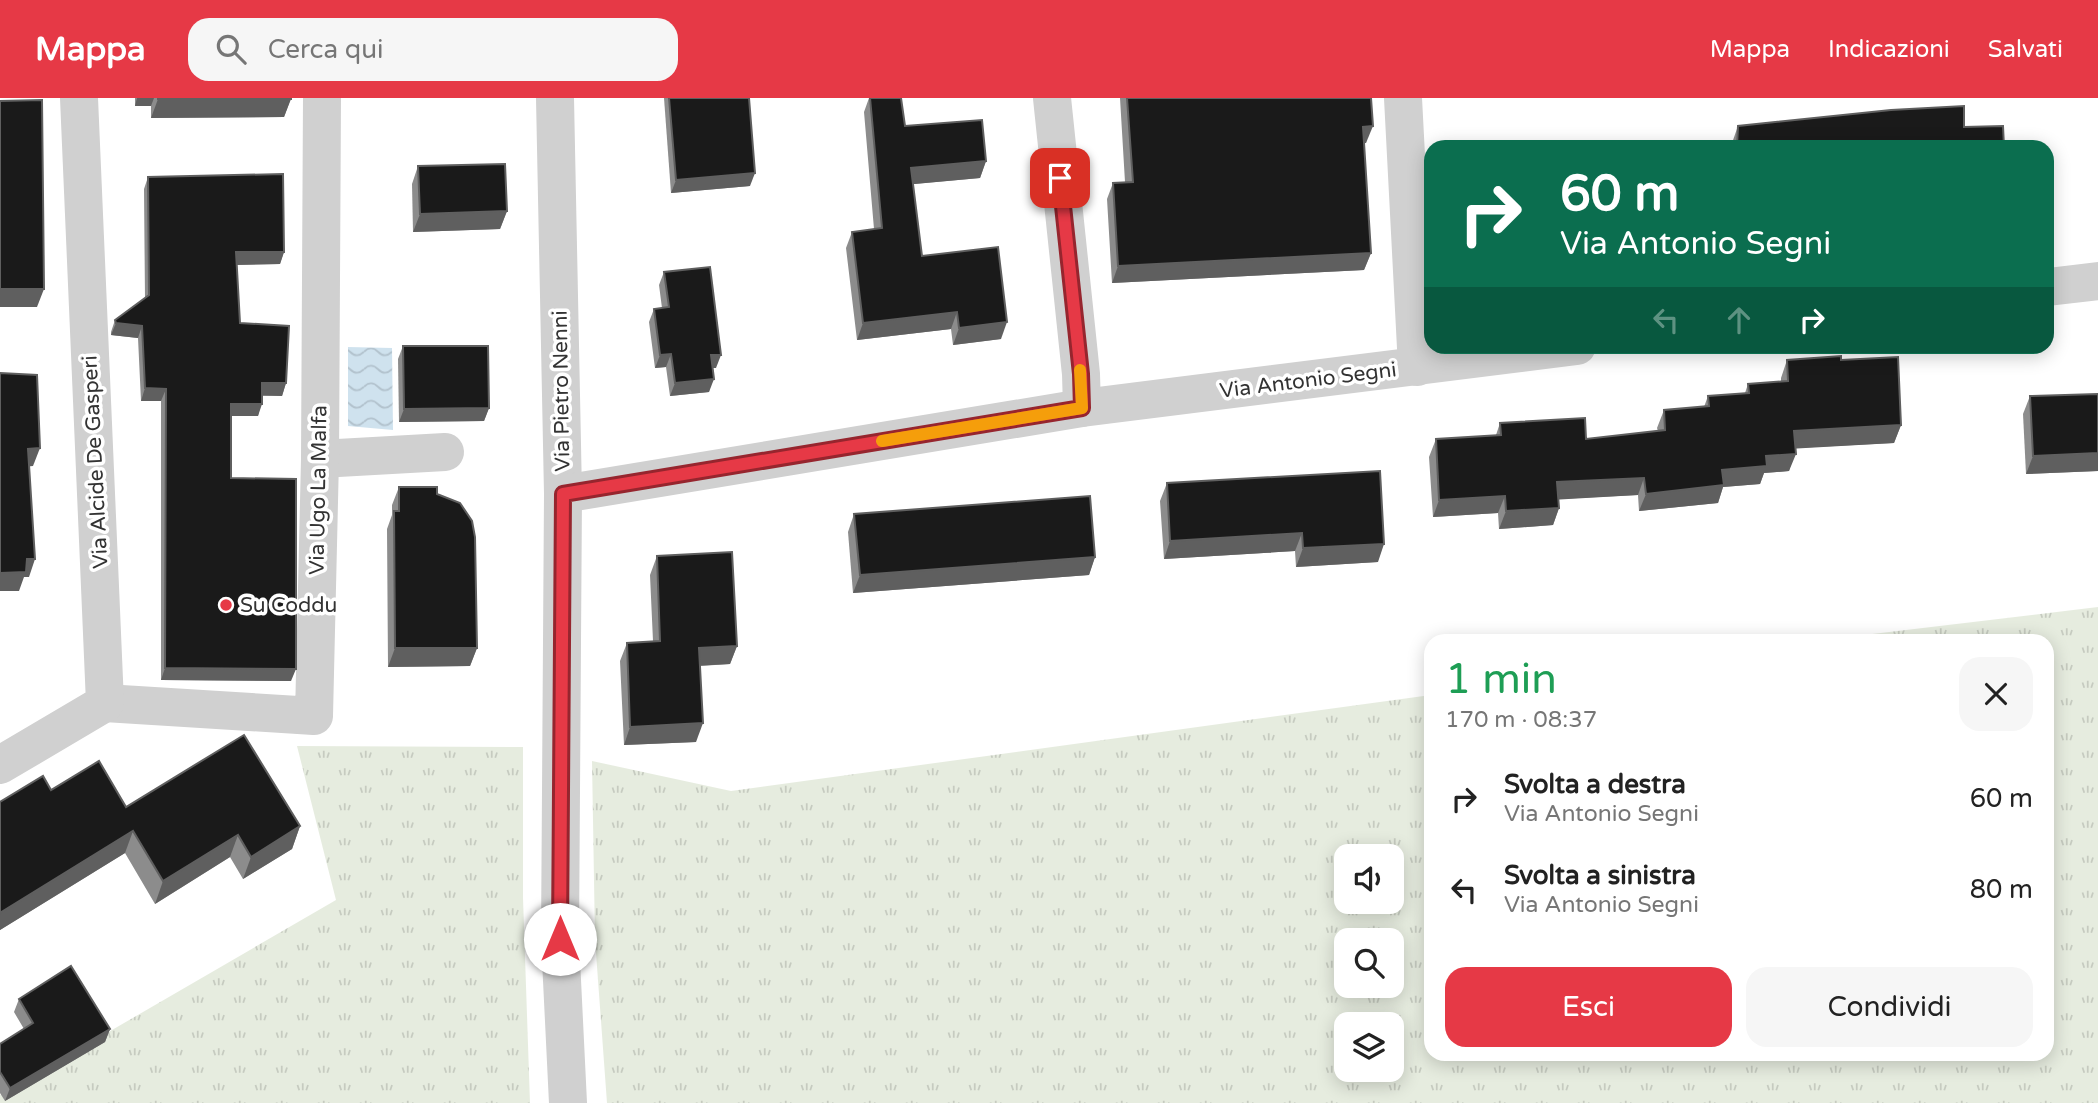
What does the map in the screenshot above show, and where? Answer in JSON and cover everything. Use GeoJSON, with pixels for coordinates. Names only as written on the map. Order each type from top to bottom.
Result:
{"type":"FeatureCollection","features":[{"type":"Feature","properties":{"kind":"street","name":"Via Alcide De Gasperi"},"geometry":{"type":"LineString","coordinates":[[79,98],[106,703]]}},
{"type":"Feature","properties":{"kind":"street","name":"Via Ugo La Malfa"},"geometry":{"type":"LineString","coordinates":[[106,703],[314,716],[320,459],[322,98]]}},
{"type":"Feature","properties":{"kind":"street","name":"Via Pietro Nenni"},"geometry":{"type":"LineString","coordinates":[[555,98],[563,494],[560,939],[568,1103]]}},
{"type":"Feature","properties":{"kind":"street"},"geometry":{"type":"LineString","coordinates":[[1052,98],[1081,374],[1082,408]]}},
{"type":"Feature","properties":{"kind":"street"},"geometry":{"type":"LineString","coordinates":[[1403,98],[1417,367]]}},
{"type":"Feature","properties":{"kind":"street"},"geometry":{"type":"LineString","coordinates":[[2054,286],[2098,281]]}},
{"type":"Feature","properties":{"kind":"street","name":"Via Antonio Segni"},"geometry":{"type":"LineString","coordinates":[[563,494],[1082,408],[1516,354]]}},
{"type":"Feature","properties":{"kind":"street"},"geometry":{"type":"LineString","coordinates":[[320,459],[445,453]]}},
{"type":"Feature","properties":{"kind":"street"},"geometry":{"type":"LineString","coordinates":[[0,765],[106,703]]}},
{"type":"Feature","properties":{"kind":"green space"},"geometry":{"type":"Polygon","coordinates":[[[2098,607],[2098,1103],[607,1103],[595,939],[592,761],[731,791],[1424,696],[1424,1061],[2054,1061],[2054,634],[1872,634],[2098,607]]]}},
{"type":"Feature","properties":{"kind":"green space"},"geometry":{"type":"Polygon","coordinates":[[[297,746],[523,747],[523,898],[530,1103],[0,1103],[0,1095],[336,900],[297,746]]]}},
{"type":"Feature","properties":{"kind":"water"},"geometry":{"type":"Polygon","coordinates":[[[348,347],[392,348],[393,430],[348,426],[348,347]]]}},
{"type":"Feature","properties":{"kind":"building"},"geometry":{"type":"Polygon","coordinates":[[[291,98],[291,99],[158,99],[291,98]]]}},
{"type":"Feature","properties":{"kind":"building"},"geometry":{"type":"Polygon","coordinates":[[[669,98],[749,98],[755,173],[676,180],[669,98]]]}},
{"type":"Feature","properties":{"kind":"building"},"geometry":{"type":"Polygon","coordinates":[[[870,98],[901,98],[905,126],[982,120],[986,161],[911,168],[922,256],[998,247],[1007,322],[959,328],[957,312],[863,323],[852,232],[882,228],[870,98]]]}},
{"type":"Feature","properties":{"kind":"building"},"geometry":{"type":"Polygon","coordinates":[[[1127,98],[1371,98],[1373,126],[1363,127],[1371,253],[1118,266],[1113,183],[1133,182],[1127,98]]]}},
{"type":"Feature","properties":{"kind":"building"},"geometry":{"type":"Polygon","coordinates":[[[42,100],[44,289],[0,289],[0,101],[42,100]]]}},
{"type":"Feature","properties":{"kind":"building"},"geometry":{"type":"Polygon","coordinates":[[[1964,106],[1964,127],[2003,126],[2004,140],[1737,140],[1738,126],[1891,110],[1964,106]]]}},
{"type":"Feature","properties":{"kind":"building"},"geometry":{"type":"Polygon","coordinates":[[[505,164],[507,211],[420,214],[418,166],[505,164]]]}},
{"type":"Feature","properties":{"kind":"building"},"geometry":{"type":"Polygon","coordinates":[[[283,174],[284,252],[236,252],[240,323],[289,326],[286,383],[262,383],[262,404],[231,404],[231,478],[296,479],[296,669],[165,668],[166,389],[145,388],[142,326],[116,323],[115,320],[149,295],[148,177],[283,174]]]}},
{"type":"Feature","properties":{"kind":"building"},"geometry":{"type":"Polygon","coordinates":[[[710,267],[721,355],[711,355],[714,379],[675,383],[671,354],[660,355],[654,309],[669,307],[664,272],[710,267]]]}},
{"type":"Feature","properties":{"kind":"building"},"geometry":{"type":"Polygon","coordinates":[[[403,346],[488,346],[489,408],[404,409],[403,346]]]}},
{"type":"Feature","properties":{"kind":"building"},"geometry":{"type":"Polygon","coordinates":[[[1841,356],[1841,360],[1898,357],[1901,425],[1794,431],[1796,454],[1766,456],[1767,466],[1722,470],[1724,485],[1646,494],[1644,478],[1557,482],[1559,508],[1506,511],[1505,496],[1439,500],[1436,439],[1501,435],[1500,423],[1585,418],[1586,439],[1665,430],[1664,410],[1709,406],[1708,396],[1749,393],[1748,384],[1788,381],[1787,360],[1841,356]]]}},
{"type":"Feature","properties":{"kind":"building"},"geometry":{"type":"Polygon","coordinates":[[[0,373],[37,375],[40,448],[28,449],[35,559],[27,559],[26,572],[0,573],[0,373]]]}},
{"type":"Feature","properties":{"kind":"building"},"geometry":{"type":"Polygon","coordinates":[[[2098,394],[2098,453],[2033,456],[2030,396],[2098,394]]]}},
{"type":"Feature","properties":{"kind":"building"},"geometry":{"type":"Polygon","coordinates":[[[1380,471],[1384,544],[1303,548],[1302,533],[1170,541],[1167,483],[1380,471]]]}},
{"type":"Feature","properties":{"kind":"building"},"geometry":{"type":"Polygon","coordinates":[[[399,487],[437,487],[437,494],[460,503],[472,521],[475,537],[477,648],[395,648],[394,511],[399,511],[399,487]]]}},
{"type":"Feature","properties":{"kind":"building"},"geometry":{"type":"Polygon","coordinates":[[[1090,496],[1095,557],[860,575],[854,514],[1090,496]]]}},
{"type":"Feature","properties":{"kind":"building"},"geometry":{"type":"Polygon","coordinates":[[[732,552],[737,646],[699,648],[703,723],[630,727],[627,643],[660,641],[657,556],[732,552]]]}},
{"type":"Feature","properties":{"kind":"building"},"geometry":{"type":"Polygon","coordinates":[[[244,735],[300,826],[251,857],[238,835],[163,881],[133,831],[0,913],[0,802],[43,776],[51,790],[99,761],[126,807],[244,735]]]}},
{"type":"Feature","properties":{"kind":"building"},"geometry":{"type":"Polygon","coordinates":[[[71,966],[110,1029],[10,1088],[0,1072],[0,1044],[33,1023],[19,999],[71,966]]]}},
{"type":"Feature","properties":{"kind":"slow traffic"},"geometry":{"type":"LineString","coordinates":[[882,441],[1082,408],[1080,370]]}},
{"type":"Feature","properties":{"kind":"place","name":"Su Coddu"},"geometry":{"type":"Point","coordinates":[226,605]}},
{"type":"Feature","properties":{"kind":"route"},"geometry":{"type":"LineString","coordinates":[[560,939],[563,494],[1082,408],[1081,374],[1060,178]]}}]}
